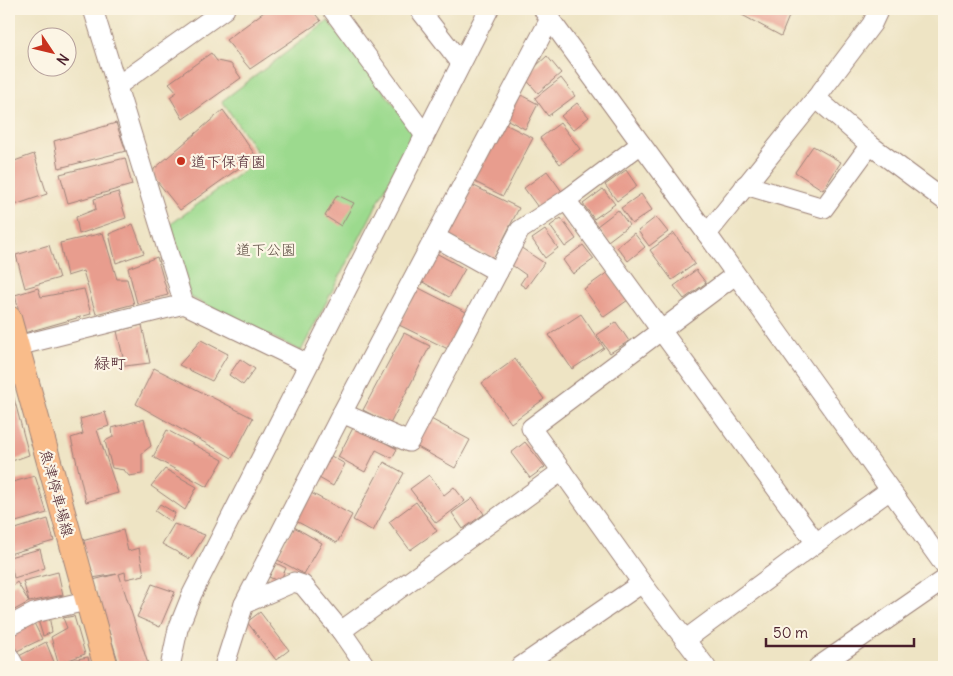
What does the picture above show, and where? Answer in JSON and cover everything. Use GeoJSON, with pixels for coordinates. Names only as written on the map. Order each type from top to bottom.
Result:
{"type":"FeatureCollection","features":[{"type":"Feature","properties":{"kind":"main road","name":"魚津停車場線"},"geometry":{"type":"LineString","coordinates":[[9,318],[13,348],[106,667]]}},
{"type":"Feature","properties":{"kind":"street"},"geometry":{"type":"LineString","coordinates":[[93,9],[184,304]]}},
{"type":"Feature","properties":{"kind":"street"},"geometry":{"type":"LineString","coordinates":[[117,86],[225,9]]}},
{"type":"Feature","properties":{"kind":"street"},"geometry":{"type":"LineString","coordinates":[[332,9],[424,134]]}},
{"type":"Feature","properties":{"kind":"street"},"geometry":{"type":"LineString","coordinates":[[419,9],[461,63]]}},
{"type":"Feature","properties":{"kind":"street"},"geometry":{"type":"LineString","coordinates":[[170,667],[178,629],[192,594],[489,9]]}},
{"type":"Feature","properties":{"kind":"street"},"geometry":{"type":"LineString","coordinates":[[706,234],[816,98],[872,24],[879,9]]}},
{"type":"Feature","properties":{"kind":"street"},"geometry":{"type":"LineString","coordinates":[[224,667],[244,604],[435,237],[546,14],[944,565]]}},
{"type":"Feature","properties":{"kind":"street"},"geometry":{"type":"LineString","coordinates":[[816,98],[870,145],[944,200]]}},
{"type":"Feature","properties":{"kind":"street"},"geometry":{"type":"LineString","coordinates":[[342,413],[408,442],[520,230],[566,200],[641,144]]}},
{"type":"Feature","properties":{"kind":"street"},"geometry":{"type":"LineString","coordinates":[[746,185],[824,208],[870,145]]}},
{"type":"Feature","properties":{"kind":"street"},"geometry":{"type":"LineString","coordinates":[[566,200],[816,543]]}},
{"type":"Feature","properties":{"kind":"street"},"geometry":{"type":"LineString","coordinates":[[435,237],[498,272]]}},
{"type":"Feature","properties":{"kind":"street"},"geometry":{"type":"LineString","coordinates":[[706,667],[642,583],[531,428],[735,275]]}},
{"type":"Feature","properties":{"kind":"street"},"geometry":{"type":"LineString","coordinates":[[13,348],[184,304],[308,364]]}},
{"type":"Feature","properties":{"kind":"street"},"geometry":{"type":"LineString","coordinates":[[341,631],[562,471]]}},
{"type":"Feature","properties":{"kind":"street"},"geometry":{"type":"LineString","coordinates":[[686,640],[890,490]]}},
{"type":"Feature","properties":{"kind":"street"},"geometry":{"type":"LineString","coordinates":[[818,667],[944,580]]}},
{"type":"Feature","properties":{"kind":"street"},"geometry":{"type":"LineString","coordinates":[[244,604],[294,582],[303,585],[341,631],[366,667]]}},
{"type":"Feature","properties":{"kind":"street"},"geometry":{"type":"LineString","coordinates":[[520,667],[642,583]]}},
{"type":"Feature","properties":{"kind":"street"},"geometry":{"type":"LineString","coordinates":[[9,626],[34,613],[86,601]]}},
{"type":"Feature","properties":{"kind":"street"},"geometry":{"type":"LineString","coordinates":[[9,656],[16,667]]}},
{"type":"Feature","properties":{"kind":"green space","name":"道下公園"},"geometry":{"type":"Polygon","coordinates":[[[328,21],[415,131],[301,351],[190,297],[171,224],[261,158],[222,101],[328,21]]]}},
{"type":"Feature","properties":{"kind":"building"},"geometry":{"type":"Polygon","coordinates":[[[268,9],[311,9],[321,21],[250,69],[226,40],[268,9]]]}},
{"type":"Feature","properties":{"kind":"building"},"geometry":{"type":"Polygon","coordinates":[[[731,9],[792,9],[781,36],[731,9]]]}},
{"type":"Feature","properties":{"kind":"building"},"geometry":{"type":"Polygon","coordinates":[[[211,53],[217,61],[231,64],[241,78],[183,119],[170,97],[177,92],[169,83],[211,53]]]}},
{"type":"Feature","properties":{"kind":"building"},"geometry":{"type":"Polygon","coordinates":[[[547,56],[561,73],[538,93],[524,77],[547,56]]]}},
{"type":"Feature","properties":{"kind":"building"},"geometry":{"type":"Polygon","coordinates":[[[561,78],[575,96],[548,116],[535,98],[561,78]]]}},
{"type":"Feature","properties":{"kind":"building"},"geometry":{"type":"Polygon","coordinates":[[[517,93],[538,104],[525,129],[504,118],[517,93]]]}},
{"type":"Feature","properties":{"kind":"building"},"geometry":{"type":"Polygon","coordinates":[[[577,103],[589,117],[573,130],[561,116],[577,103]]]}},
{"type":"Feature","properties":{"kind":"building"},"geometry":{"type":"Polygon","coordinates":[[[223,110],[256,156],[180,210],[153,176],[154,169],[223,110]]]}},
{"type":"Feature","properties":{"kind":"building"},"geometry":{"type":"Polygon","coordinates":[[[116,123],[126,151],[59,168],[54,141],[116,123]]]}},
{"type":"Feature","properties":{"kind":"building"},"geometry":{"type":"Polygon","coordinates":[[[503,123],[533,138],[503,196],[473,181],[503,123]]]}},
{"type":"Feature","properties":{"kind":"building"},"geometry":{"type":"Polygon","coordinates":[[[560,123],[580,149],[560,164],[540,138],[560,123]]]}},
{"type":"Feature","properties":{"kind":"building"},"geometry":{"type":"Polygon","coordinates":[[[813,146],[841,162],[823,190],[795,172],[813,146]]]}},
{"type":"Feature","properties":{"kind":"building"},"geometry":{"type":"Polygon","coordinates":[[[34,154],[47,194],[9,207],[9,163],[34,154]]]}},
{"type":"Feature","properties":{"kind":"building"},"geometry":{"type":"Polygon","coordinates":[[[125,158],[132,185],[68,203],[60,174],[125,158]]]}},
{"type":"Feature","properties":{"kind":"building"},"geometry":{"type":"Polygon","coordinates":[[[626,170],[637,186],[617,201],[605,185],[626,170]]]}},
{"type":"Feature","properties":{"kind":"building"},"geometry":{"type":"Polygon","coordinates":[[[547,171],[563,193],[540,210],[524,188],[547,171]]]}},
{"type":"Feature","properties":{"kind":"building"},"geometry":{"type":"Polygon","coordinates":[[[472,185],[519,208],[494,258],[446,235],[472,185]]]}},
{"type":"Feature","properties":{"kind":"building"},"geometry":{"type":"Polygon","coordinates":[[[603,189],[615,204],[594,219],[583,204],[603,189]]]}},
{"type":"Feature","properties":{"kind":"building"},"geometry":{"type":"Polygon","coordinates":[[[118,192],[126,218],[79,234],[76,217],[96,209],[94,199],[118,192]]]}},
{"type":"Feature","properties":{"kind":"building"},"geometry":{"type":"Polygon","coordinates":[[[641,194],[652,210],[632,224],[621,208],[641,194]]]}},
{"type":"Feature","properties":{"kind":"building"},"geometry":{"type":"Polygon","coordinates":[[[337,195],[354,203],[341,226],[325,216],[337,195]]]}},
{"type":"Feature","properties":{"kind":"building"},"geometry":{"type":"Polygon","coordinates":[[[618,210],[629,225],[608,241],[597,226],[618,210]]]}},
{"type":"Feature","properties":{"kind":"building"},"geometry":{"type":"Polygon","coordinates":[[[656,217],[668,232],[649,246],[638,231],[656,217]]]}},
{"type":"Feature","properties":{"kind":"building"},"geometry":{"type":"Polygon","coordinates":[[[561,218],[576,239],[565,247],[550,226],[561,218]]]}},
{"type":"Feature","properties":{"kind":"building"},"geometry":{"type":"Polygon","coordinates":[[[133,224],[144,253],[116,263],[109,234],[133,224]]]}},
{"type":"Feature","properties":{"kind":"building"},"geometry":{"type":"Polygon","coordinates":[[[545,230],[558,248],[545,258],[532,239],[545,230]]]}},
{"type":"Feature","properties":{"kind":"building"},"geometry":{"type":"Polygon","coordinates":[[[103,233],[117,279],[127,279],[134,304],[96,314],[83,271],[67,276],[60,243],[103,233]]]}},
{"type":"Feature","properties":{"kind":"building"},"geometry":{"type":"Polygon","coordinates":[[[634,233],[645,247],[628,261],[617,247],[634,233]]]}},
{"type":"Feature","properties":{"kind":"building"},"geometry":{"type":"Polygon","coordinates":[[[674,233],[695,264],[672,280],[650,250],[674,233]]]}},
{"type":"Feature","properties":{"kind":"building"},"geometry":{"type":"Polygon","coordinates":[[[49,245],[59,278],[25,288],[16,255],[49,245]]]}},
{"type":"Feature","properties":{"kind":"building"},"geometry":{"type":"Polygon","coordinates":[[[583,245],[594,259],[573,274],[563,260],[583,245]]]}},
{"type":"Feature","properties":{"kind":"building"},"geometry":{"type":"Polygon","coordinates":[[[520,247],[544,263],[526,288],[520,284],[526,275],[509,263],[520,247]]]}},
{"type":"Feature","properties":{"kind":"building"},"geometry":{"type":"Polygon","coordinates":[[[436,253],[465,269],[449,297],[421,281],[436,253]]]}},
{"type":"Feature","properties":{"kind":"building"},"geometry":{"type":"Polygon","coordinates":[[[157,257],[168,295],[137,303],[128,268],[157,257]]]}},
{"type":"Feature","properties":{"kind":"building"},"geometry":{"type":"Polygon","coordinates":[[[696,270],[706,283],[684,299],[674,286],[696,270]]]}},
{"type":"Feature","properties":{"kind":"building"},"geometry":{"type":"Polygon","coordinates":[[[608,272],[628,300],[604,317],[584,289],[608,272]]]}},
{"type":"Feature","properties":{"kind":"building"},"geometry":{"type":"Polygon","coordinates":[[[417,287],[466,312],[448,349],[399,325],[417,287]]]}},
{"type":"Feature","properties":{"kind":"building"},"geometry":{"type":"Polygon","coordinates":[[[38,288],[41,297],[84,289],[91,314],[24,333],[15,295],[38,288]]]}},
{"type":"Feature","properties":{"kind":"building"},"geometry":{"type":"Polygon","coordinates":[[[581,314],[604,348],[572,369],[549,335],[581,314]]]}},
{"type":"Feature","properties":{"kind":"building"},"geometry":{"type":"Polygon","coordinates":[[[616,322],[629,341],[610,353],[597,335],[616,322]]]}},
{"type":"Feature","properties":{"kind":"building"},"geometry":{"type":"Polygon","coordinates":[[[142,325],[150,363],[125,366],[117,331],[142,325]]]}},
{"type":"Feature","properties":{"kind":"building"},"geometry":{"type":"Polygon","coordinates":[[[404,333],[430,346],[390,424],[363,410],[404,333]]]}},
{"type":"Feature","properties":{"kind":"building"},"geometry":{"type":"Polygon","coordinates":[[[201,340],[228,354],[212,381],[179,365],[201,340]]]}},
{"type":"Feature","properties":{"kind":"building"},"geometry":{"type":"Polygon","coordinates":[[[240,359],[255,369],[243,385],[229,375],[240,359]]]}},
{"type":"Feature","properties":{"kind":"building"},"geometry":{"type":"Polygon","coordinates":[[[515,359],[544,399],[511,423],[482,383],[515,359]]]}},
{"type":"Feature","properties":{"kind":"building"},"geometry":{"type":"Polygon","coordinates":[[[154,368],[253,418],[232,458],[136,404],[154,368]]]}},
{"type":"Feature","properties":{"kind":"building"},"geometry":{"type":"Polygon","coordinates":[[[9,383],[29,455],[9,462],[9,383]]]}},
{"type":"Feature","properties":{"kind":"building"},"geometry":{"type":"Polygon","coordinates":[[[105,412],[109,426],[97,430],[118,493],[86,502],[71,438],[83,434],[80,419],[105,412]]]}},
{"type":"Feature","properties":{"kind":"building"},"geometry":{"type":"Polygon","coordinates":[[[429,418],[470,440],[455,468],[414,445],[429,418]]]}},
{"type":"Feature","properties":{"kind":"building"},"geometry":{"type":"Polygon","coordinates":[[[144,419],[151,446],[142,453],[142,474],[129,476],[124,470],[112,468],[105,441],[113,437],[112,428],[144,419]]]}},
{"type":"Feature","properties":{"kind":"building"},"geometry":{"type":"Polygon","coordinates":[[[354,426],[397,449],[392,458],[376,450],[365,472],[338,457],[354,426]]]}},
{"type":"Feature","properties":{"kind":"building"},"geometry":{"type":"Polygon","coordinates":[[[167,430],[223,460],[207,487],[153,457],[167,430]]]}},
{"type":"Feature","properties":{"kind":"building"},"geometry":{"type":"Polygon","coordinates":[[[525,442],[545,467],[530,478],[511,453],[525,442]]]}},
{"type":"Feature","properties":{"kind":"building"},"geometry":{"type":"Polygon","coordinates":[[[331,456],[345,464],[333,486],[319,478],[331,456]]]}},
{"type":"Feature","properties":{"kind":"building"},"geometry":{"type":"Polygon","coordinates":[[[384,462],[404,473],[373,531],[353,520],[384,462]]]}},
{"type":"Feature","properties":{"kind":"building"},"geometry":{"type":"Polygon","coordinates":[[[165,469],[197,487],[185,510],[151,486],[165,469]]]}},
{"type":"Feature","properties":{"kind":"building"},"geometry":{"type":"Polygon","coordinates":[[[429,475],[444,495],[454,487],[465,501],[436,523],[410,489],[429,475]]]}},
{"type":"Feature","properties":{"kind":"building"},"geometry":{"type":"Polygon","coordinates":[[[35,476],[47,513],[9,524],[9,483],[35,476]]]}},
{"type":"Feature","properties":{"kind":"building"},"geometry":{"type":"Polygon","coordinates":[[[311,493],[352,515],[337,543],[296,521],[311,493]]]}},
{"type":"Feature","properties":{"kind":"building"},"geometry":{"type":"Polygon","coordinates":[[[473,498],[484,514],[463,529],[452,513],[473,498]]]}},
{"type":"Feature","properties":{"kind":"building"},"geometry":{"type":"Polygon","coordinates":[[[416,502],[437,531],[410,550],[389,522],[416,502]]]}},
{"type":"Feature","properties":{"kind":"building"},"geometry":{"type":"Polygon","coordinates":[[[160,504],[175,513],[171,522],[155,511],[160,504]]]}},
{"type":"Feature","properties":{"kind":"building"},"geometry":{"type":"Polygon","coordinates":[[[48,519],[54,541],[9,554],[9,531],[48,519]]]}},
{"type":"Feature","properties":{"kind":"building"},"geometry":{"type":"Polygon","coordinates":[[[174,524],[205,535],[190,559],[162,544],[174,524]]]}},
{"type":"Feature","properties":{"kind":"building"},"geometry":{"type":"Polygon","coordinates":[[[294,527],[322,543],[304,574],[276,559],[294,527]]]}},
{"type":"Feature","properties":{"kind":"building"},"geometry":{"type":"Polygon","coordinates":[[[123,530],[128,551],[139,548],[144,575],[126,579],[125,572],[119,574],[149,667],[120,667],[93,580],[117,574],[92,578],[82,541],[123,530]]]}},
{"type":"Feature","properties":{"kind":"building"},"geometry":{"type":"Polygon","coordinates":[[[40,549],[45,568],[14,578],[9,557],[40,549]]]}},
{"type":"Feature","properties":{"kind":"building"},"geometry":{"type":"Polygon","coordinates":[[[276,563],[286,568],[280,582],[269,577],[276,563]]]}},
{"type":"Feature","properties":{"kind":"building"},"geometry":{"type":"Polygon","coordinates":[[[58,572],[63,595],[29,602],[23,581],[58,572]]]}},
{"type":"Feature","properties":{"kind":"building"},"geometry":{"type":"Polygon","coordinates":[[[9,582],[12,586],[17,582],[29,602],[9,613],[9,582]]]}},
{"type":"Feature","properties":{"kind":"building"},"geometry":{"type":"Polygon","coordinates":[[[152,584],[175,592],[160,627],[137,617],[152,584]]]}},
{"type":"Feature","properties":{"kind":"building"},"geometry":{"type":"Polygon","coordinates":[[[260,612],[289,650],[276,660],[247,622],[260,612]]]}},
{"type":"Feature","properties":{"kind":"building"},"geometry":{"type":"Polygon","coordinates":[[[49,616],[52,632],[43,636],[38,620],[49,616]]]}},
{"type":"Feature","properties":{"kind":"building"},"geometry":{"type":"Polygon","coordinates":[[[74,616],[85,654],[58,663],[51,637],[67,628],[63,618],[74,616]]]}},
{"type":"Feature","properties":{"kind":"building"},"geometry":{"type":"Polygon","coordinates":[[[33,621],[42,639],[15,652],[9,644],[9,634],[33,621]]]}},
{"type":"Feature","properties":{"kind":"building"},"geometry":{"type":"Polygon","coordinates":[[[46,642],[56,667],[25,667],[19,656],[46,642]]]}},
{"type":"Feature","properties":{"kind":"building"},"geometry":{"type":"Polygon","coordinates":[[[88,657],[90,667],[67,667],[66,661],[88,657]]]}},
{"type":"Feature","properties":{"kind":"place","name":"道下保育園"},"geometry":{"type":"Point","coordinates":[181,161]}},
{"type":"Feature","properties":{"kind":"district","name":"緑町"},"geometry":{"type":"Point","coordinates":[110,363]}}]}
